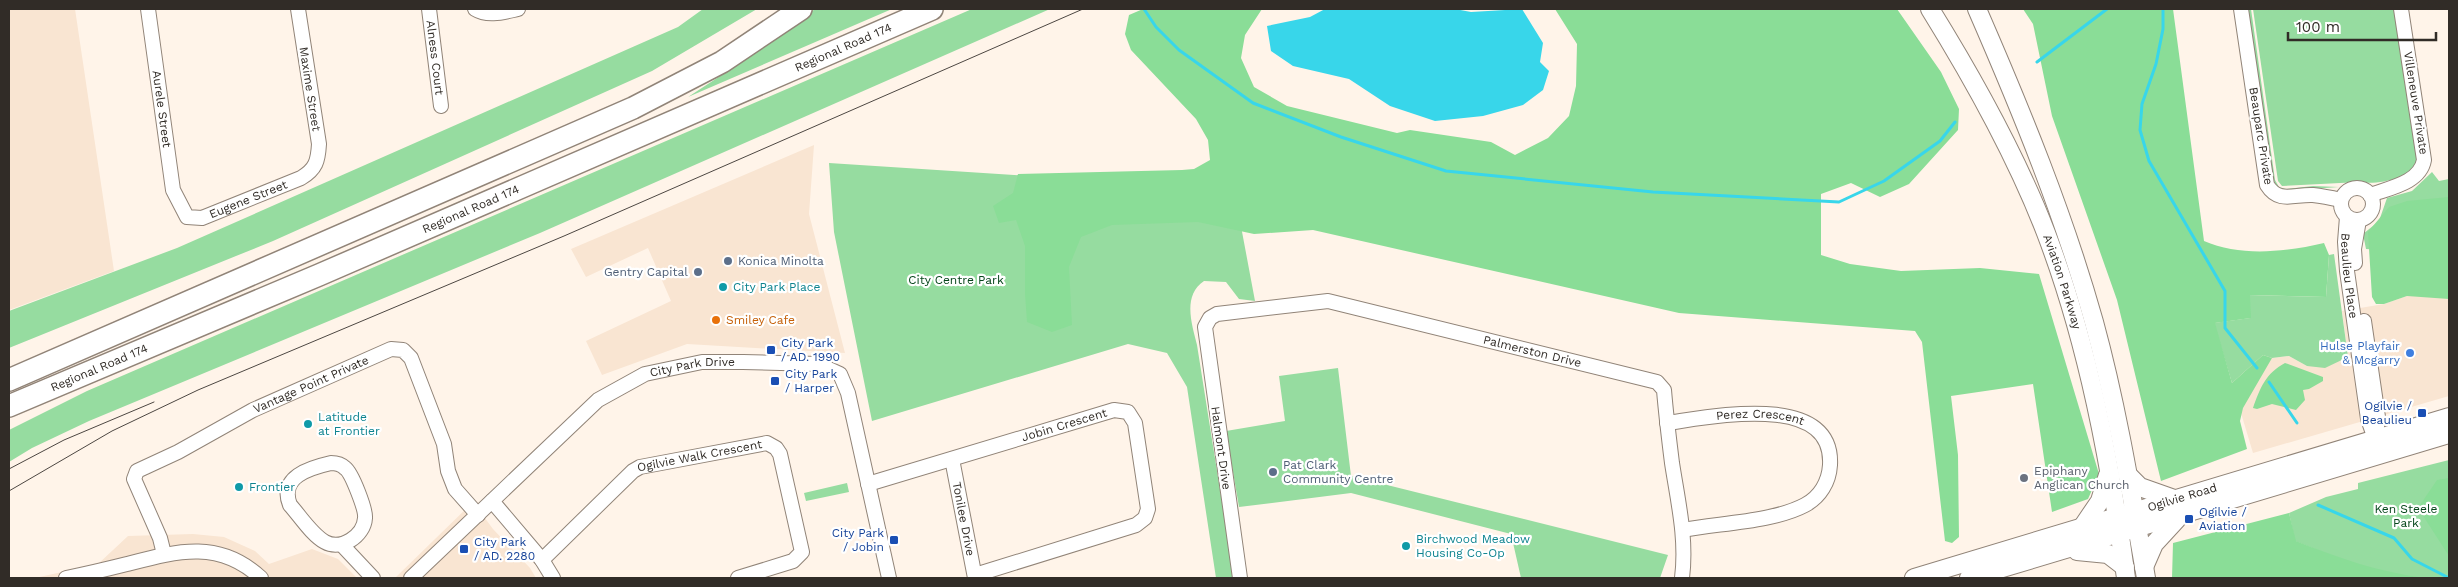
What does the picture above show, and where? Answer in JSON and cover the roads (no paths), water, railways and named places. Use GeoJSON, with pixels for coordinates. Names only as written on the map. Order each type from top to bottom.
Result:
{"type":"FeatureCollection","features":[{"type":"Feature","properties":{"kind":"highway"},"geometry":{"type":"LineString","coordinates":[[772,30],[793,9]]}},
{"type":"Feature","properties":{"kind":"highway","name":"Regional Road 174"},"geometry":{"type":"LineString","coordinates":[[9,380],[633,108],[716,65],[772,30],[801,9]]}},
{"type":"Feature","properties":{"kind":"highway","name":"Regional Road 174"},"geometry":{"type":"LineString","coordinates":[[9,406],[164,342],[932,9]]}},
{"type":"Feature","properties":{"kind":"highway"},"geometry":{"type":"LineString","coordinates":[[9,419],[164,342]]}},
{"type":"Feature","properties":{"kind":"main road","name":"Aviation Parkway"},"geometry":{"type":"LineString","coordinates":[[1930,9],[1982,97],[2046,233],[2087,366],[2109,472],[2126,572]]}},
{"type":"Feature","properties":{"kind":"main road","name":"Aviation Parkway"},"geometry":{"type":"LineString","coordinates":[[1977,9],[2041,165],[2078,270],[2105,366],[2136,520],[2144,572]]}},
{"type":"Feature","properties":{"kind":"main road","name":"Ogilvie Road"},"geometry":{"type":"LineString","coordinates":[[2136,520],[2174,499],[2449,417]]}},
{"type":"Feature","properties":{"kind":"main road","name":"Ogilvie Road"},"geometry":{"type":"LineString","coordinates":[[1969,578],[2062,551],[2118,525],[2136,520],[2180,516],[2449,434]]}},
{"type":"Feature","properties":{"kind":"main road"},"geometry":{"type":"LineString","coordinates":[[2083,526],[2100,501],[2109,472]]}},
{"type":"Feature","properties":{"kind":"main road"},"geometry":{"type":"LineString","coordinates":[[2127,474],[2140,487],[2174,499]]}},
{"type":"Feature","properties":{"kind":"main road"},"geometry":{"type":"LineString","coordinates":[[2144,572],[2154,544],[2180,516]]}},
{"type":"Feature","properties":{"kind":"main road","name":"Ogilvie Road"},"geometry":{"type":"LineString","coordinates":[[1914,578],[2083,526],[2118,525]]}},
{"type":"Feature","properties":{"kind":"main road"},"geometry":{"type":"LineString","coordinates":[[2062,551],[2108,554],[2126,572]]}},
{"type":"Feature","properties":{"kind":"street","name":"Aurele Street"},"geometry":{"type":"LineString","coordinates":[[148,9],[173,190],[181,209]]}},
{"type":"Feature","properties":{"kind":"street","name":"Maxime Street"},"geometry":{"type":"LineString","coordinates":[[298,9],[319,144],[318,162],[314,168]]}},
{"type":"Feature","properties":{"kind":"street","name":"Alness Court"},"geometry":{"type":"LineString","coordinates":[[429,9],[441,106]]}},
{"type":"Feature","properties":{"kind":"street"},"geometry":{"type":"LineString","coordinates":[[475,9],[480,12],[496,14],[518,9]]}},
{"type":"Feature","properties":{"kind":"street","name":"Beauparc Private"},"geometry":{"type":"LineString","coordinates":[[2241,9],[2267,185],[2272,194],[2282,198],[2312,195],[2341,200]]}},
{"type":"Feature","properties":{"kind":"street","name":"Villeneuve Private"},"geometry":{"type":"LineString","coordinates":[[2370,195],[2407,181],[2419,174],[2424,160],[2401,9]]}},
{"type":"Feature","properties":{"kind":"street","name":"Eugene Street"},"geometry":{"type":"LineString","coordinates":[[181,209],[187,218],[202,218],[301,178],[314,168]]}},
{"type":"Feature","properties":{"kind":"street"},"geometry":{"type":"LineString","coordinates":[[2354,188],[2366,190],[2370,195],[2373,207],[2370,213],[2353,218],[2341,208],[2341,200],[2344,194],[2354,188]]}},
{"type":"Feature","properties":{"kind":"street","name":"Beaulieu Place"},"geometry":{"type":"LineString","coordinates":[[2353,218],[2354,249],[2378,417],[2375,439]]}},
{"type":"Feature","properties":{"kind":"street","name":"Palmerston Drive"},"geometry":{"type":"LineString","coordinates":[[1210,318],[1217,314],[1328,302],[1657,382],[1664,390],[1683,530],[1684,559],[1682,578]]}},
{"type":"Feature","properties":{"kind":"street","name":"Halmont Drive"},"geometry":{"type":"LineString","coordinates":[[1210,318],[1205,327],[1207,347],[1240,578]]}},
{"type":"Feature","properties":{"kind":"street","name":"Vantage Point Private"},"geometry":{"type":"LineString","coordinates":[[164,554],[160,538],[134,479],[136,471],[184,448],[252,410],[391,349],[403,350],[411,358],[444,444],[448,470],[455,489],[478,515]]}},
{"type":"Feature","properties":{"kind":"street","name":"City Park Drive"},"geometry":{"type":"LineString","coordinates":[[412,578],[598,400],[645,374],[702,362],[818,364],[840,374],[848,392],[889,578]]}},
{"type":"Feature","properties":{"kind":"street","name":"Jobin Crescent"},"geometry":{"type":"LineString","coordinates":[[868,484],[1114,410],[1128,412],[1135,423],[1148,509],[1145,518],[1136,525],[975,577]]}},
{"type":"Feature","properties":{"kind":"street","name":"Perez Crescent"},"geometry":{"type":"LineString","coordinates":[[1667,423],[1739,414],[1779,416],[1802,421],[1815,428],[1823,435],[1830,453],[1827,482],[1806,505],[1748,520],[1683,530]]}},
{"type":"Feature","properties":{"kind":"street","name":"Ogilvie Walk Crescent"},"geometry":{"type":"LineString","coordinates":[[542,560],[632,471],[640,467],[767,443],[776,448],[780,454],[802,552],[794,562],[738,578]]}},
{"type":"Feature","properties":{"kind":"street","name":"Tonilee Drive"},"geometry":{"type":"LineString","coordinates":[[952,459],[975,577]]}},
{"type":"Feature","properties":{"kind":"street"},"geometry":{"type":"LineString","coordinates":[[338,545],[358,534],[364,525],[365,514],[352,480],[344,467],[331,463],[300,474],[292,480],[288,488],[287,498],[290,505],[322,540],[338,545],[373,578]]}},
{"type":"Feature","properties":{"kind":"street"},"geometry":{"type":"LineString","coordinates":[[492,501],[542,560],[553,578]]}},
{"type":"Feature","properties":{"kind":"street"},"geometry":{"type":"LineString","coordinates":[[66,578],[164,554],[200,551],[218,554],[247,565],[262,578]]}},
{"type":"Feature","properties":{"kind":"water"},"geometry":{"type":"Polygon","coordinates":[[[1325,9],[1455,9],[1471,12],[1522,9],[1543,43],[1540,62],[1549,71],[1543,90],[1523,105],[1483,116],[1435,121],[1390,106],[1349,79],[1293,66],[1271,51],[1267,26],[1310,17],[1325,9]]]}},
{"type":"Feature","properties":{"kind":"waterway"},"geometry":{"type":"LineString","coordinates":[[1144,9],[1156,27],[1179,50],[1253,103],[1341,137],[1446,171],[1653,192],[1839,202],[1884,181],[1940,141],[1955,122]]}},
{"type":"Feature","properties":{"kind":"waterway"},"geometry":{"type":"LineString","coordinates":[[2037,62],[2107,9]]}},
{"type":"Feature","properties":{"kind":"waterway"},"geometry":{"type":"LineString","coordinates":[[2163,9],[2163,29],[2156,64],[2142,104],[2140,130],[2149,161],[2225,291],[2225,328],[2257,368]]}},
{"type":"Feature","properties":{"kind":"waterway"},"geometry":{"type":"LineString","coordinates":[[2269,382],[2297,423]]}},
{"type":"Feature","properties":{"kind":"waterway"},"geometry":{"type":"LineString","coordinates":[[2318,505],[2394,538],[2412,559],[2449,578]]}},
{"type":"Feature","properties":{"kind":"tram line"},"geometry":{"type":"LineString","coordinates":[[9,491],[112,431],[198,390],[564,236],[1083,9]]}},
{"type":"Feature","properties":{"kind":"tram line"},"geometry":{"type":"LineString","coordinates":[[9,469],[64,440],[154,402]]}},
{"type":"Feature","properties":{"kind":"place","name":"Konica Minolta"},"geometry":{"type":"Point","coordinates":[728,261]}},
{"type":"Feature","properties":{"kind":"place","name":"Gentry Capital"},"geometry":{"type":"Point","coordinates":[698,272]}},
{"type":"Feature","properties":{"kind":"place","name":"City Park Place"},"geometry":{"type":"Point","coordinates":[723,287]}},
{"type":"Feature","properties":{"kind":"place","name":"Smiley Cafe"},"geometry":{"type":"Point","coordinates":[716,320]}},
{"type":"Feature","properties":{"kind":"place","name":"City Park / AD. 1990"},"geometry":{"type":"Point","coordinates":[771,350]}},
{"type":"Feature","properties":{"kind":"place","name":"Hulse Playfair & Mcgarry"},"geometry":{"type":"Point","coordinates":[2410,353]}},
{"type":"Feature","properties":{"kind":"place","name":"City Park / Harper"},"geometry":{"type":"Point","coordinates":[775,381]}},
{"type":"Feature","properties":{"kind":"place","name":"Ogilvie / Beaulieu"},"geometry":{"type":"Point","coordinates":[2422,413]}},
{"type":"Feature","properties":{"kind":"place","name":"Latitude at Frontier"},"geometry":{"type":"Point","coordinates":[308,424]}},
{"type":"Feature","properties":{"kind":"place","name":"Pat Clark Community Centre"},"geometry":{"type":"Point","coordinates":[1273,472]}},
{"type":"Feature","properties":{"kind":"place","name":"Epiphany Anglican Church"},"geometry":{"type":"Point","coordinates":[2024,478]}},
{"type":"Feature","properties":{"kind":"place","name":"Frontier"},"geometry":{"type":"Point","coordinates":[239,487]}},
{"type":"Feature","properties":{"kind":"place","name":"Ogilvie / Aviation"},"geometry":{"type":"Point","coordinates":[2189,519]}},
{"type":"Feature","properties":{"kind":"place","name":"City Park / Jobin"},"geometry":{"type":"Point","coordinates":[894,540]}},
{"type":"Feature","properties":{"kind":"place","name":"Birchwood Meadow Housing Co-Op"},"geometry":{"type":"Point","coordinates":[1406,546]}},
{"type":"Feature","properties":{"kind":"place","name":"City Park / AD. 2280"},"geometry":{"type":"Point","coordinates":[464,549]}},
{"type":"Feature","properties":{"kind":"park label","name":"City Centre Park"},"geometry":{"type":"Point","coordinates":[956,280]}},
{"type":"Feature","properties":{"kind":"park label","name":"Ken Steele Park"},"geometry":{"type":"Point","coordinates":[2406,516]}}]}
